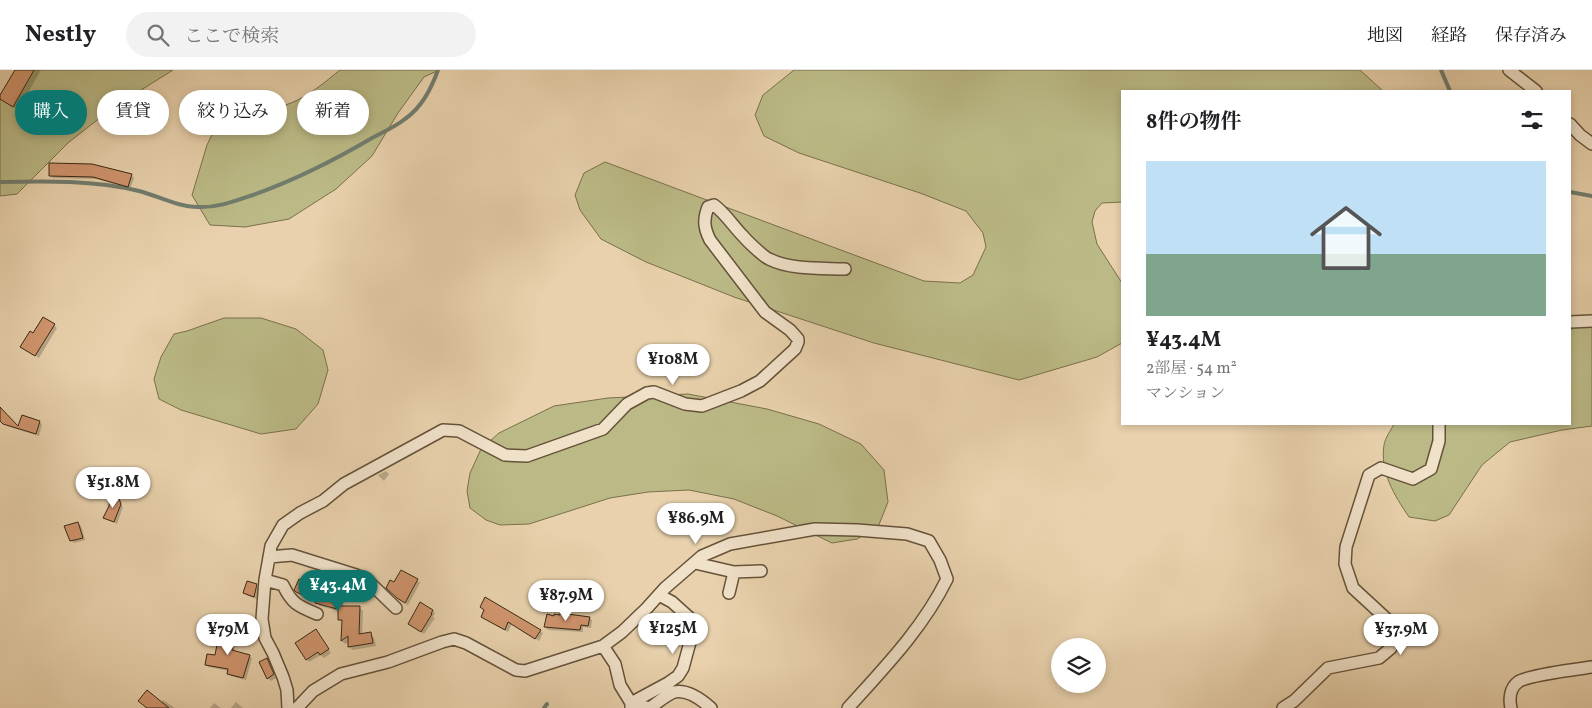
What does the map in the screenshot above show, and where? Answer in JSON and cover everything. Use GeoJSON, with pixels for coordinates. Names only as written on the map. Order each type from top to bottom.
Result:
{"type":"FeatureCollection","features":[{"type":"Feature","properties":{"kind":"street"},"geometry":{"type":"LineString","coordinates":[[1509,70],[1535,90]]}},
{"type":"Feature","properties":{"kind":"street"},"geometry":{"type":"LineString","coordinates":[[1571,125],[1592,144]]}},
{"type":"Feature","properties":{"kind":"street"},"geometry":{"type":"LineString","coordinates":[[288,708],[287,690],[273,653],[264,638],[262,620],[265,580],[271,546],[283,525],[300,513],[323,501],[344,484],[443,430],[459,430],[505,455],[527,456],[603,429],[626,404],[647,393],[654,392],[685,404],[702,406],[760,381],[795,349],[798,339],[790,330],[765,312],[710,240],[704,227],[704,217],[708,207],[714,205],[719,208],[743,237],[767,258],[782,264],[845,269]]}},
{"type":"Feature","properties":{"kind":"street"},"geometry":{"type":"LineString","coordinates":[[1571,322],[1592,321]]}},
{"type":"Feature","properties":{"kind":"street"},"geometry":{"type":"LineString","coordinates":[[1283,708],[1294,701],[1328,668],[1378,658],[1391,648],[1394,641],[1391,623],[1353,588],[1345,564],[1346,547],[1369,475],[1381,468],[1413,479],[1431,468],[1439,441],[1439,425]]}},
{"type":"Feature","properties":{"kind":"street"},"geometry":{"type":"LineString","coordinates":[[297,708],[313,691],[341,674],[388,662],[454,639],[466,643],[516,670],[525,671],[604,646],[622,632],[702,556],[730,544],[815,529],[907,534],[929,540],[940,560],[947,579],[906,643],[848,708]]}},
{"type":"Feature","properties":{"kind":"street"},"geometry":{"type":"LineString","coordinates":[[269,557],[292,555],[361,577],[371,583],[396,608]]}},
{"type":"Feature","properties":{"kind":"street"},"geometry":{"type":"LineString","coordinates":[[695,563],[734,572],[761,571]]}},
{"type":"Feature","properties":{"kind":"street"},"geometry":{"type":"LineString","coordinates":[[729,593],[734,572]]}},
{"type":"Feature","properties":{"kind":"street"},"geometry":{"type":"LineString","coordinates":[[265,580],[283,585],[296,605],[317,614]]}},
{"type":"Feature","properties":{"kind":"street"},"geometry":{"type":"LineString","coordinates":[[631,705],[678,676],[683,668],[693,631],[692,620],[672,602],[659,595]]}},
{"type":"Feature","properties":{"kind":"street"},"geometry":{"type":"LineString","coordinates":[[604,646],[615,664],[620,685],[631,705]]}},
{"type":"Feature","properties":{"kind":"street"},"geometry":{"type":"LineString","coordinates":[[1510,708],[1511,691],[1518,682],[1536,676],[1592,667]]}},
{"type":"Feature","properties":{"kind":"street"},"geometry":{"type":"LineString","coordinates":[[631,705],[650,708],[674,692],[700,698],[711,708]]}},
{"type":"Feature","properties":{"kind":"shaded area"},"geometry":{"type":"Polygon","coordinates":[[[21,70],[173,70],[141,90],[97,90],[97,120],[87,128],[87,90],[15,90],[15,135],[78,135],[17,194],[0,196],[0,95],[21,70]]]}},
{"type":"Feature","properties":{"kind":"shaded area"},"geometry":{"type":"Polygon","coordinates":[[[340,70],[439,70],[424,77],[398,113],[372,156],[336,189],[289,219],[245,227],[210,225],[192,195],[212,135],[287,135],[287,104],[297,100],[297,135],[369,135],[369,90],[314,90],[340,70]]]}},
{"type":"Feature","properties":{"kind":"shaded area"},"geometry":{"type":"Polygon","coordinates":[[[794,70],[1360,70],[1382,90],[1121,90],[1121,202],[1102,203],[1095,211],[1092,222],[1097,244],[1121,281],[1121,344],[1097,357],[1019,380],[874,343],[734,297],[646,262],[601,239],[580,210],[575,195],[584,173],[605,162],[924,281],[960,283],[973,275],[986,247],[983,233],[966,211],[920,193],[799,153],[764,136],[755,115],[763,95],[794,70]]]}},
{"type":"Feature","properties":{"kind":"shaded area"},"geometry":{"type":"Polygon","coordinates":[[[224,318],[261,318],[296,329],[323,350],[328,370],[318,404],[296,429],[261,434],[181,410],[159,399],[154,379],[161,357],[174,334],[224,318]]]}},
{"type":"Feature","properties":{"kind":"shaded area"},"geometry":{"type":"Polygon","coordinates":[[[1592,319],[1592,426],[1562,430],[1510,442],[1482,465],[1449,515],[1435,521],[1409,517],[1393,492],[1384,465],[1385,442],[1393,425],[1571,425],[1571,330],[1592,319]]]}},
{"type":"Feature","properties":{"kind":"shaded area"},"geometry":{"type":"Polygon","coordinates":[[[688,394],[767,409],[819,424],[861,444],[884,470],[888,502],[878,527],[857,539],[832,543],[777,516],[734,499],[689,490],[648,492],[610,498],[529,524],[500,525],[486,520],[470,508],[467,491],[470,473],[481,449],[499,433],[554,406],[608,398],[688,394]]]}},
{"type":"Feature","properties":{"kind":"building"},"geometry":{"type":"Polygon","coordinates":[[[15,70],[34,70],[23,90],[15,90],[15,103],[13,107],[0,99],[0,95],[15,70]]]}},
{"type":"Feature","properties":{"kind":"building"},"geometry":{"type":"Polygon","coordinates":[[[49,163],[92,164],[132,174],[128,187],[93,177],[49,176],[49,163]]]}},
{"type":"Feature","properties":{"kind":"building"},"geometry":{"type":"Polygon","coordinates":[[[43,317],[55,324],[35,356],[20,347],[30,331],[33,333],[43,317]]]}},
{"type":"Feature","properties":{"kind":"building"},"geometry":{"type":"Polygon","coordinates":[[[0,407],[18,426],[22,415],[40,421],[36,434],[3,424],[0,421],[0,407]]]}},
{"type":"Feature","properties":{"kind":"building"},"geometry":{"type":"Polygon","coordinates":[[[110,496],[118,496],[121,504],[114,522],[103,518],[109,506],[110,496]]]}},
{"type":"Feature","properties":{"kind":"building"},"geometry":{"type":"Polygon","coordinates":[[[78,522],[83,538],[70,541],[64,526],[78,522]]]}},
{"type":"Feature","properties":{"kind":"building"},"geometry":{"type":"Polygon","coordinates":[[[401,570],[418,579],[405,603],[386,588],[390,580],[394,582],[401,570]]]}},
{"type":"Feature","properties":{"kind":"building"},"geometry":{"type":"Polygon","coordinates":[[[299,579],[325,590],[342,594],[337,609],[315,603],[315,601],[296,592],[294,590],[299,579]]]}},
{"type":"Feature","properties":{"kind":"building"},"geometry":{"type":"Polygon","coordinates":[[[247,581],[257,584],[254,597],[243,593],[247,581]]]}},
{"type":"Feature","properties":{"kind":"building"},"geometry":{"type":"Polygon","coordinates":[[[485,597],[541,630],[535,639],[508,622],[505,630],[481,617],[484,610],[480,607],[485,597]]]}},
{"type":"Feature","properties":{"kind":"building"},"geometry":{"type":"Polygon","coordinates":[[[420,602],[433,610],[421,632],[408,624],[420,602]]]}},
{"type":"Feature","properties":{"kind":"building"},"geometry":{"type":"Polygon","coordinates":[[[338,606],[360,606],[359,634],[371,632],[373,643],[348,647],[348,636],[341,641],[342,620],[338,620],[338,606]]]}},
{"type":"Feature","properties":{"kind":"building"},"geometry":{"type":"Polygon","coordinates":[[[560,613],[590,617],[588,626],[581,625],[580,630],[544,627],[547,614],[554,616],[554,614],[560,615],[560,613]]]}},
{"type":"Feature","properties":{"kind":"building"},"geometry":{"type":"Polygon","coordinates":[[[220,629],[235,632],[232,650],[250,655],[243,678],[227,674],[228,669],[205,665],[207,654],[215,655],[220,629]]]}},
{"type":"Feature","properties":{"kind":"building"},"geometry":{"type":"Polygon","coordinates":[[[316,629],[329,649],[320,655],[318,652],[306,660],[295,643],[316,629]]]}},
{"type":"Feature","properties":{"kind":"building"},"geometry":{"type":"Polygon","coordinates":[[[267,658],[274,674],[267,679],[259,662],[267,658]]]}},
{"type":"Feature","properties":{"kind":"building"},"geometry":{"type":"Polygon","coordinates":[[[147,690],[169,708],[147,708],[138,701],[147,690]]]}},
{"type":"Feature","properties":{"kind":"waterway"},"geometry":{"type":"LineString","coordinates":[[0,182],[87,183],[122,187],[191,207],[226,204],[269,189],[314,170],[397,124],[411,114],[421,103],[429,91],[438,70]]}},
{"type":"Feature","properties":{"kind":"waterway"},"geometry":{"type":"LineString","coordinates":[[1441,70],[1450,90]]}},
{"type":"Feature","properties":{"kind":"waterway"},"geometry":{"type":"LineString","coordinates":[[1571,192],[1592,196]]}},
{"type":"Feature","properties":{"kind":"waterway"},"geometry":{"type":"LineString","coordinates":[[544,708],[547,704]]}}]}
